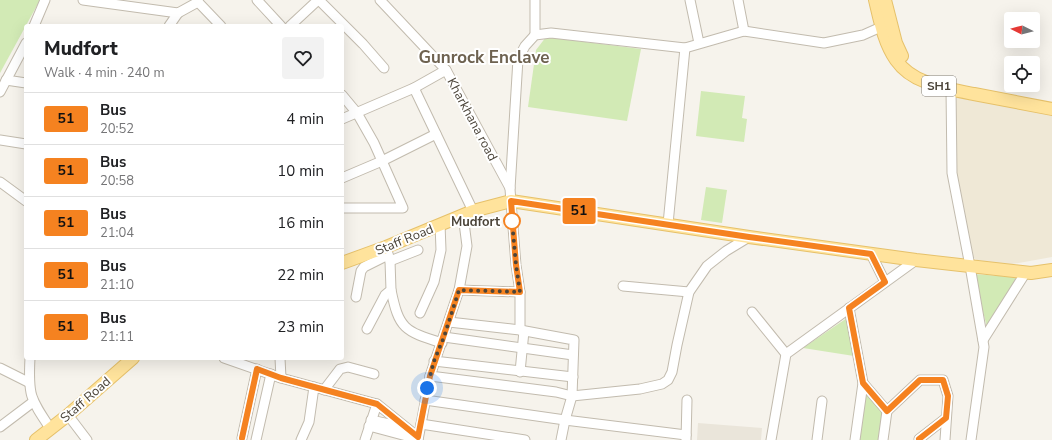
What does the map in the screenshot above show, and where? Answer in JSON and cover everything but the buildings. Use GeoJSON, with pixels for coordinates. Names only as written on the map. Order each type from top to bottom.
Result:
{"type":"FeatureCollection","features":[{"type":"Feature","properties":{"kind":"main road","name":"SH1"},"geometry":{"type":"LineString","coordinates":[[875,0],[881,27],[889,48],[897,62],[905,70],[925,82],[951,89],[1052,109]]}},
{"type":"Feature","properties":{"kind":"main road","name":"SH1"},"geometry":{"type":"LineString","coordinates":[[885,0],[896,43],[901,54],[907,62],[919,70],[933,78],[1052,103]]}},
{"type":"Feature","properties":{"kind":"main road","name":"Staff Road"},"geometry":{"type":"LineString","coordinates":[[344,262],[388,254],[440,224],[511,195]]}},
{"type":"Feature","properties":{"kind":"main road"},"geometry":{"type":"LineString","coordinates":[[511,195],[668,224],[871,254],[1031,273],[1052,270]]}},
{"type":"Feature","properties":{"kind":"main road","name":"Staff Road"},"geometry":{"type":"LineString","coordinates":[[36,440],[68,415],[131,360]]}},
{"type":"Feature","properties":{"kind":"street"},"geometry":{"type":"LineString","coordinates":[[35,24],[46,0]]}},
{"type":"Feature","properties":{"kind":"street"},"geometry":{"type":"LineString","coordinates":[[83,0],[154,4],[178,13]]}},
{"type":"Feature","properties":{"kind":"street"},"geometry":{"type":"LineString","coordinates":[[257,0],[279,24]]}},
{"type":"Feature","properties":{"kind":"street"},"geometry":{"type":"LineString","coordinates":[[292,24],[318,0],[343,24]]}},
{"type":"Feature","properties":{"kind":"street"},"geometry":{"type":"LineString","coordinates":[[535,35],[536,0]]}},
{"type":"Feature","properties":{"kind":"street"},"geometry":{"type":"LineString","coordinates":[[690,0],[699,43]]}},
{"type":"Feature","properties":{"kind":"street"},"geometry":{"type":"LineString","coordinates":[[738,0],[744,32]]}},
{"type":"Feature","properties":{"kind":"street"},"geometry":{"type":"LineString","coordinates":[[170,24],[178,13],[198,1],[220,24]]}},
{"type":"Feature","properties":{"kind":"street","name":"Kharkhana road"},"geometry":{"type":"LineString","coordinates":[[384,2],[446,70],[511,195]]}},
{"type":"Feature","properties":{"kind":"street"},"geometry":{"type":"LineString","coordinates":[[344,25],[384,68]]}},
{"type":"Feature","properties":{"kind":"street"},"geometry":{"type":"LineString","coordinates":[[520,372],[522,331],[511,195],[518,59],[525,46],[535,35],[551,33],[568,34],[686,48],[699,43],[744,32],[824,43],[863,35],[881,27]]}},
{"type":"Feature","properties":{"kind":"street"},"geometry":{"type":"LineString","coordinates":[[0,92],[24,47]]}},
{"type":"Feature","properties":{"kind":"street"},"geometry":{"type":"LineString","coordinates":[[668,224],[686,48]]}},
{"type":"Feature","properties":{"kind":"street"},"geometry":{"type":"LineString","coordinates":[[344,118],[414,88],[446,70]]}},
{"type":"Feature","properties":{"kind":"street"},"geometry":{"type":"LineString","coordinates":[[6,80],[24,83]]}},
{"type":"Feature","properties":{"kind":"street"},"geometry":{"type":"LineString","coordinates":[[414,88],[436,134],[468,213],[467,246],[459,290],[443,340],[434,361],[418,438]]}},
{"type":"Feature","properties":{"kind":"street"},"geometry":{"type":"LineString","coordinates":[[951,89],[952,173],[984,346],[971,440]]}},
{"type":"Feature","properties":{"kind":"street"},"geometry":{"type":"LineString","coordinates":[[344,97],[357,113],[374,143],[402,208],[344,208]]}},
{"type":"Feature","properties":{"kind":"street"},"geometry":{"type":"LineString","coordinates":[[344,177],[382,161],[436,134]]}},
{"type":"Feature","properties":{"kind":"street"},"geometry":{"type":"LineString","coordinates":[[0,140],[24,144]]}},
{"type":"Feature","properties":{"kind":"street"},"geometry":{"type":"LineString","coordinates":[[0,182],[24,200]]}},
{"type":"Feature","properties":{"kind":"street"},"geometry":{"type":"LineString","coordinates":[[420,313],[434,282],[441,250],[440,224]]}},
{"type":"Feature","properties":{"kind":"street"},"geometry":{"type":"LineString","coordinates":[[430,376],[556,392],[572,396],[640,389],[662,384],[668,380],[672,372],[689,292],[707,266],[726,251],[749,237]]}},
{"type":"Feature","properties":{"kind":"street"},"geometry":{"type":"LineString","coordinates":[[356,297],[361,271],[364,267],[388,254],[418,250]]}},
{"type":"Feature","properties":{"kind":"street"},"geometry":{"type":"LineString","coordinates":[[388,254],[391,290],[395,310],[400,321],[408,330],[422,336],[443,340],[573,355]]}},
{"type":"Feature","properties":{"kind":"street"},"geometry":{"type":"LineString","coordinates":[[871,254],[885,282]]}},
{"type":"Feature","properties":{"kind":"street"},"geometry":{"type":"LineString","coordinates":[[771,440],[786,354],[916,260]]}},
{"type":"Feature","properties":{"kind":"street"},"geometry":{"type":"LineString","coordinates":[[983,340],[1026,272]]}},
{"type":"Feature","properties":{"kind":"street"},"geometry":{"type":"LineString","coordinates":[[623,286],[689,292]]}},
{"type":"Feature","properties":{"kind":"street"},"geometry":{"type":"LineString","coordinates":[[367,329],[385,295],[391,290]]}},
{"type":"Feature","properties":{"kind":"street"},"geometry":{"type":"LineString","coordinates":[[459,290],[520,292]]}},
{"type":"Feature","properties":{"kind":"street"},"geometry":{"type":"LineString","coordinates":[[849,308],[863,383],[855,440]]}},
{"type":"Feature","properties":{"kind":"street"},"geometry":{"type":"LineString","coordinates":[[752,312],[786,354]]}},
{"type":"Feature","properties":{"kind":"street"},"geometry":{"type":"LineString","coordinates":[[449,322],[522,331],[574,340],[572,396],[561,440]]}},
{"type":"Feature","properties":{"kind":"street"},"geometry":{"type":"LineString","coordinates":[[30,360],[28,382],[30,394],[33,402],[50,428]]}},
{"type":"Feature","properties":{"kind":"street"},"geometry":{"type":"LineString","coordinates":[[230,360],[281,378],[377,404],[418,438]]}},
{"type":"Feature","properties":{"kind":"street"},"geometry":{"type":"LineString","coordinates":[[280,360],[281,378]]}},
{"type":"Feature","properties":{"kind":"street"},"geometry":{"type":"LineString","coordinates":[[434,361],[573,378]]}},
{"type":"Feature","properties":{"kind":"street"},"geometry":{"type":"LineString","coordinates":[[324,390],[340,369],[344,367],[374,374]]}},
{"type":"Feature","properties":{"kind":"street"},"geometry":{"type":"LineString","coordinates":[[0,368],[28,382]]}},
{"type":"Feature","properties":{"kind":"street"},"geometry":{"type":"LineString","coordinates":[[242,438],[257,369]]}},
{"type":"Feature","properties":{"kind":"street"},"geometry":{"type":"LineString","coordinates":[[256,440],[271,374]]}},
{"type":"Feature","properties":{"kind":"street"},"geometry":{"type":"LineString","coordinates":[[883,440],[887,411],[920,380],[943,380],[948,396],[944,440]]}},
{"type":"Feature","properties":{"kind":"street"},"geometry":{"type":"LineString","coordinates":[[863,383],[887,411]]}},
{"type":"Feature","properties":{"kind":"street"},"geometry":{"type":"LineString","coordinates":[[301,440],[309,422],[314,387]]}},
{"type":"Feature","properties":{"kind":"street"},"geometry":{"type":"LineString","coordinates":[[425,400],[686,438],[687,400]]}},
{"type":"Feature","properties":{"kind":"street"},"geometry":{"type":"LineString","coordinates":[[817,440],[822,401]]}},
{"type":"Feature","properties":{"kind":"street"},"geometry":{"type":"LineString","coordinates":[[0,428],[33,402]]}},
{"type":"Feature","properties":{"kind":"street"},"geometry":{"type":"LineString","coordinates":[[365,440],[377,404]]}},
{"type":"Feature","properties":{"kind":"street"},"geometry":{"type":"LineString","coordinates":[[68,415],[87,440]]}},
{"type":"Feature","properties":{"kind":"street"},"geometry":{"type":"LineString","coordinates":[[919,439],[946,418]]}},
{"type":"Feature","properties":{"kind":"street"},"geometry":{"type":"LineString","coordinates":[[370,423],[406,428]]}},
{"type":"Feature","properties":{"kind":"street"},"geometry":{"type":"LineString","coordinates":[[370,423],[418,438]]}},
{"type":"Feature","properties":{"kind":"street"},"geometry":{"type":"LineString","coordinates":[[421,424],[525,440]]}},
{"type":"Feature","properties":{"kind":"shaded area"},"geometry":{"type":"Polygon","coordinates":[[[956,98],[1052,115],[1052,257],[1007,265],[977,260],[971,256],[954,180],[954,100],[956,98]]]}},
{"type":"Feature","properties":{"kind":"shaded area"},"geometry":{"type":"Polygon","coordinates":[[[698,423],[762,428],[761,440],[697,440],[698,423]]]}},
{"type":"Feature","properties":{"kind":"green space"},"geometry":{"type":"Polygon","coordinates":[[[0,0],[40,0],[27,24],[24,24],[24,29],[0,73],[0,0]]]}},
{"type":"Feature","properties":{"kind":"green space"},"geometry":{"type":"Polygon","coordinates":[[[546,37],[641,49],[627,121],[528,107],[536,50],[546,37]]]}},
{"type":"Feature","properties":{"kind":"green space"},"geometry":{"type":"Polygon","coordinates":[[[701,91],[745,96],[742,118],[747,119],[744,142],[696,136],[701,91]]]}},
{"type":"Feature","properties":{"kind":"green space"},"geometry":{"type":"Polygon","coordinates":[[[706,187],[727,190],[722,223],[701,220],[706,187]]]}},
{"type":"Feature","properties":{"kind":"green space"},"geometry":{"type":"Polygon","coordinates":[[[973,274],[1014,277],[1016,279],[987,327],[973,274]]]}},
{"type":"Feature","properties":{"kind":"green space"},"geometry":{"type":"Polygon","coordinates":[[[847,318],[854,356],[803,348],[847,318]]]}},
{"type":"Feature","properties":{"kind":"green space"},"geometry":{"type":"Polygon","coordinates":[[[865,389],[884,412],[879,440],[859,440],[865,389]]]}},
{"type":"Feature","properties":{"kind":"bus line","name":"51"},"geometry":{"type":"LineString","coordinates":[[242,438],[257,369],[281,378],[377,404],[418,437],[434,361],[444,337],[459,290],[520,292],[516,265],[511,201],[871,254],[885,282],[849,308],[863,383],[887,411],[920,380],[943,380],[948,396],[946,418],[919,439]]}},
{"type":"Feature","properties":{"kind":"place","name":"Mudfort"},"geometry":{"type":"Point","coordinates":[512,221]}},
{"type":"Feature","properties":{"kind":"district","name":"Gunrock Enclave"},"geometry":{"type":"Point","coordinates":[484,57]}},
{"type":"Feature","properties":{"kind":"route"},"geometry":{"type":"LineString","coordinates":[[427,388],[434,361],[444,337],[459,290],[520,292],[512,221]]}}]}
